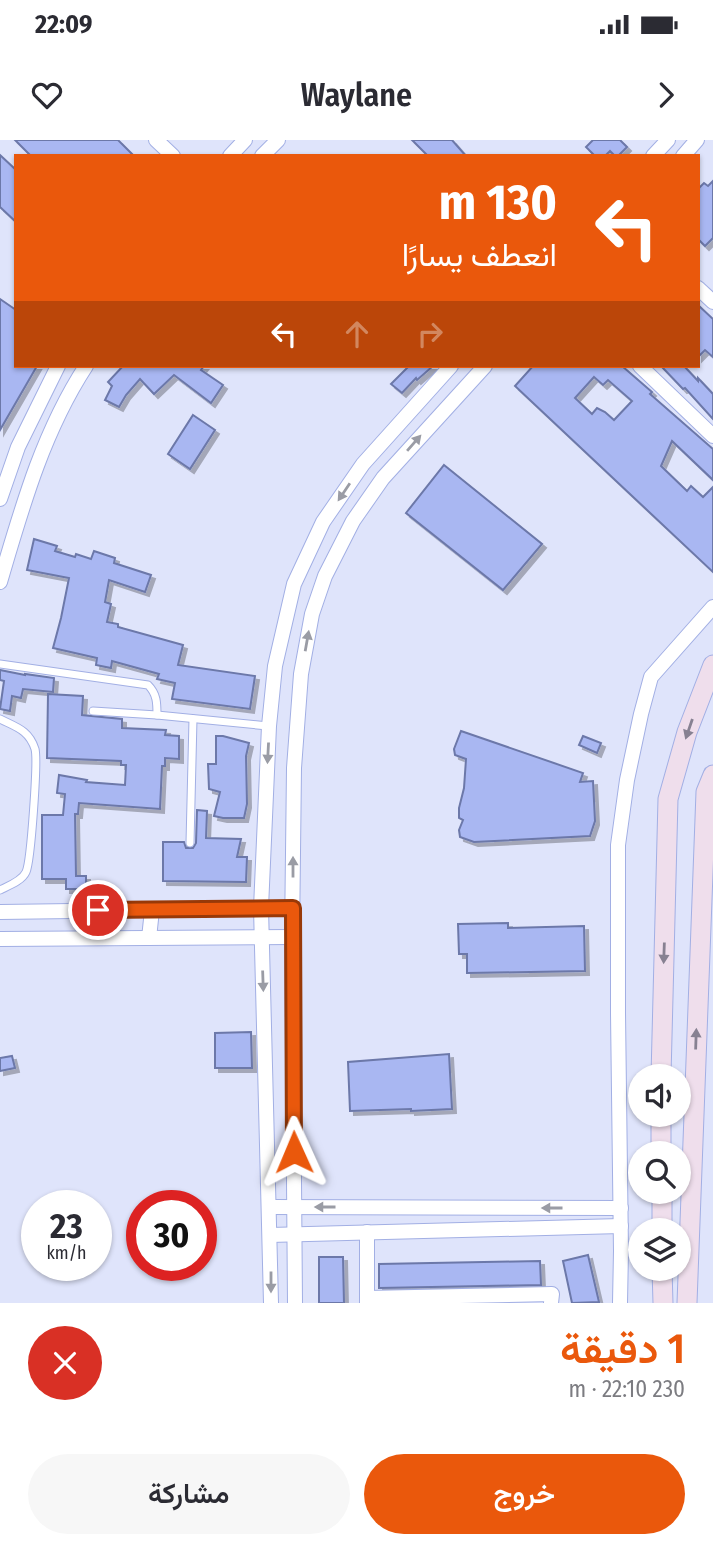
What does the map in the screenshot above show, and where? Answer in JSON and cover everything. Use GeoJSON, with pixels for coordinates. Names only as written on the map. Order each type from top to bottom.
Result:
{"type":"FeatureCollection","features":[{"type":"Feature","properties":{"kind":"street"},"geometry":{"type":"LineString","coordinates":[[156,140],[171,154]]}},
{"type":"Feature","properties":{"kind":"street"},"geometry":{"type":"LineString","coordinates":[[232,154],[245,140]]}},
{"type":"Feature","properties":{"kind":"street"},"geometry":{"type":"LineString","coordinates":[[264,154],[278,140]]}},
{"type":"Feature","properties":{"kind":"street"},"geometry":{"type":"LineString","coordinates":[[655,154],[668,140]]}},
{"type":"Feature","properties":{"kind":"street"},"geometry":{"type":"LineString","coordinates":[[685,154],[697,140]]}},
{"type":"Feature","properties":{"kind":"street"},"geometry":{"type":"LineString","coordinates":[[700,290],[713,302]]}},
{"type":"Feature","properties":{"kind":"street"},"geometry":{"type":"LineString","coordinates":[[0,499],[18,447],[57,368]]}},
{"type":"Feature","properties":{"kind":"street"},"geometry":{"type":"LineString","coordinates":[[0,582],[46,440],[70,390],[85,368]]}},
{"type":"Feature","properties":{"kind":"street"},"geometry":{"type":"LineString","coordinates":[[271,1303],[261,908],[269,726],[275,666],[294,584],[323,522],[363,464],[449,368]]}},
{"type":"Feature","properties":{"kind":"street"},"geometry":{"type":"LineString","coordinates":[[295,1303],[292,937],[294,768],[301,674],[312,614],[325,576],[353,521],[383,478],[483,368]]}},
{"type":"Feature","properties":{"kind":"street"},"geometry":{"type":"LineString","coordinates":[[642,368],[713,436]]}},
{"type":"Feature","properties":{"kind":"street"},"geometry":{"type":"LineString","coordinates":[[620,1303],[618,845],[627,780],[651,677],[713,607]]}},
{"type":"Feature","properties":{"kind":"street"},"geometry":{"type":"LineString","coordinates":[[661,1064],[668,799],[687,732],[713,665]]}},
{"type":"Feature","properties":{"kind":"street"},"geometry":{"type":"LineString","coordinates":[[688,1303],[706,792],[713,775]]}},
{"type":"Feature","properties":{"kind":"street"},"geometry":{"type":"LineString","coordinates":[[0,912],[293,908]]}},
{"type":"Feature","properties":{"kind":"street"},"geometry":{"type":"LineString","coordinates":[[149,938],[152,910]]}},
{"type":"Feature","properties":{"kind":"street"},"geometry":{"type":"LineString","coordinates":[[0,939],[292,937]]}},
{"type":"Feature","properties":{"kind":"street"},"geometry":{"type":"LineString","coordinates":[[270,1207],[621,1209]]}},
{"type":"Feature","properties":{"kind":"street"},"geometry":{"type":"LineString","coordinates":[[270,1235],[621,1226]]}},
{"type":"Feature","properties":{"kind":"street"},"geometry":{"type":"LineString","coordinates":[[366,1232],[367,1301],[552,1294],[551,1303]]}},
{"type":"Feature","properties":{"kind":"street"},"geometry":{"type":"LineString","coordinates":[[662,1281],[663,1303]]}},
{"type":"Feature","properties":{"kind":"lane"},"geometry":{"type":"LineString","coordinates":[[0,664],[148,685],[157,698],[157,715]]}},
{"type":"Feature","properties":{"kind":"lane"},"geometry":{"type":"LineString","coordinates":[[93,711],[269,726]]}},
{"type":"Feature","properties":{"kind":"lane"},"geometry":{"type":"LineString","coordinates":[[0,719],[25,730],[35,749],[36,765],[30,856],[26,872],[0,890]]}},
{"type":"Feature","properties":{"kind":"lane"},"geometry":{"type":"LineString","coordinates":[[190,843],[193,719]]}},
{"type":"Feature","properties":{"kind":"building"},"geometry":{"type":"Polygon","coordinates":[[[15,140],[118,140],[132,154],[29,154],[15,140]]]}},
{"type":"Feature","properties":{"kind":"building"},"geometry":{"type":"Polygon","coordinates":[[[412,140],[452,140],[464,154],[426,154],[412,140]]]}},
{"type":"Feature","properties":{"kind":"building"},"geometry":{"type":"Polygon","coordinates":[[[593,140],[620,140],[627,147],[620,154],[610,151],[607,154],[593,154],[586,147],[593,140]]]}},
{"type":"Feature","properties":{"kind":"building"},"geometry":{"type":"Polygon","coordinates":[[[0,155],[14,168],[14,220],[0,207],[0,155]]]}},
{"type":"Feature","properties":{"kind":"building"},"geometry":{"type":"Polygon","coordinates":[[[713,181],[713,238],[705,246],[700,241],[700,187],[704,183],[708,186],[713,181]]]}},
{"type":"Feature","properties":{"kind":"building"},"geometry":{"type":"Polygon","coordinates":[[[0,299],[14,309],[14,368],[36,368],[0,430],[0,299]]]}},
{"type":"Feature","properties":{"kind":"building"},"geometry":{"type":"Polygon","coordinates":[[[700,307],[713,319],[713,357],[705,350],[700,355],[700,307]]]}},
{"type":"Feature","properties":{"kind":"building"},"geometry":{"type":"Polygon","coordinates":[[[121,368],[202,368],[201,370],[223,385],[211,403],[174,375],[154,394],[140,379],[119,407],[105,400],[112,386],[108,382],[121,368]]]}},
{"type":"Feature","properties":{"kind":"building"},"geometry":{"type":"Polygon","coordinates":[[[407,368],[431,368],[417,380],[416,378],[402,393],[391,384],[407,368]]]}},
{"type":"Feature","properties":{"kind":"building"},"geometry":{"type":"Polygon","coordinates":[[[531,368],[624,368],[713,449],[713,480],[672,441],[661,466],[687,491],[691,486],[703,497],[713,487],[713,572],[515,386],[531,368]],[[594,377],[575,398],[592,414],[597,408],[614,420],[632,401],[608,380],[603,385],[594,377]]]}},
{"type":"Feature","properties":{"kind":"building"},"geometry":{"type":"Polygon","coordinates":[[[663,368],[686,368],[698,381],[698,378],[713,394],[713,419],[685,388],[663,368]]]}},
{"type":"Feature","properties":{"kind":"building"},"geometry":{"type":"Polygon","coordinates":[[[193,415],[215,430],[190,469],[168,454],[193,415]]]}},
{"type":"Feature","properties":{"kind":"building"},"geometry":{"type":"Polygon","coordinates":[[[444,465],[542,544],[503,590],[406,513],[444,465]]]}},
{"type":"Feature","properties":{"kind":"building"},"geometry":{"type":"Polygon","coordinates":[[[34,539],[57,546],[55,551],[75,557],[76,554],[91,559],[94,551],[115,558],[114,563],[151,575],[145,592],[109,580],[105,602],[111,604],[107,622],[183,645],[178,665],[255,676],[250,709],[172,699],[175,683],[157,679],[159,674],[112,661],[111,668],[96,665],[97,658],[53,648],[69,578],[27,570],[34,539]]]}},
{"type":"Feature","properties":{"kind":"building"},"geometry":{"type":"Polygon","coordinates":[[[0,670],[54,678],[53,692],[23,689],[21,698],[12,696],[10,711],[0,709],[4,681],[0,680],[0,670]]]}},
{"type":"Feature","properties":{"kind":"building"},"geometry":{"type":"Polygon","coordinates":[[[48,694],[83,696],[82,715],[122,719],[122,728],[166,730],[165,735],[179,736],[179,759],[165,758],[165,766],[162,766],[160,809],[79,803],[78,814],[75,814],[76,876],[86,876],[86,889],[66,889],[66,879],[42,879],[42,815],[63,815],[65,794],[57,793],[59,775],[87,780],[86,782],[125,785],[126,765],[121,765],[121,761],[47,758],[48,694]]]}},
{"type":"Feature","properties":{"kind":"building"},"geometry":{"type":"Polygon","coordinates":[[[461,731],[583,773],[580,782],[593,781],[595,821],[590,836],[474,842],[460,837],[459,830],[463,820],[459,818],[459,808],[464,788],[466,759],[455,755],[454,749],[461,731]]]}},
{"type":"Feature","properties":{"kind":"building"},"geometry":{"type":"Polygon","coordinates":[[[216,736],[249,743],[246,756],[247,804],[244,818],[214,816],[220,792],[209,789],[208,764],[216,764],[216,736]]]}},
{"type":"Feature","properties":{"kind":"building"},"geometry":{"type":"Polygon","coordinates":[[[583,736],[601,743],[597,753],[579,745],[583,736]]]}},
{"type":"Feature","properties":{"kind":"building"},"geometry":{"type":"Polygon","coordinates":[[[197,810],[207,811],[206,838],[241,839],[237,857],[247,857],[246,882],[163,881],[163,842],[184,842],[186,848],[193,848],[196,843],[197,810]]]}},
{"type":"Feature","properties":{"kind":"building"},"geometry":{"type":"Polygon","coordinates":[[[508,923],[508,928],[584,926],[585,971],[467,973],[467,954],[459,954],[458,924],[508,923]]]}},
{"type":"Feature","properties":{"kind":"building"},"geometry":{"type":"Polygon","coordinates":[[[251,1032],[252,1068],[215,1068],[215,1033],[251,1032]]]}},
{"type":"Feature","properties":{"kind":"building"},"geometry":{"type":"Polygon","coordinates":[[[449,1054],[452,1109],[350,1111],[348,1062],[449,1054]]]}},
{"type":"Feature","properties":{"kind":"building"},"geometry":{"type":"Polygon","coordinates":[[[12,1056],[15,1068],[0,1071],[0,1058],[12,1056]]]}},
{"type":"Feature","properties":{"kind":"building"},"geometry":{"type":"Polygon","coordinates":[[[588,1255],[599,1302],[572,1303],[563,1261],[588,1255]]]}},
{"type":"Feature","properties":{"kind":"building"},"geometry":{"type":"Polygon","coordinates":[[[319,1257],[343,1257],[344,1303],[319,1303],[319,1257]]]}},
{"type":"Feature","properties":{"kind":"building"},"geometry":{"type":"Polygon","coordinates":[[[540,1261],[541,1285],[379,1288],[379,1264],[540,1261]]]}},
{"type":"Feature","properties":{"kind":"route"},"geometry":{"type":"LineString","coordinates":[[98,910],[293,908],[294,1152]]}}]}
